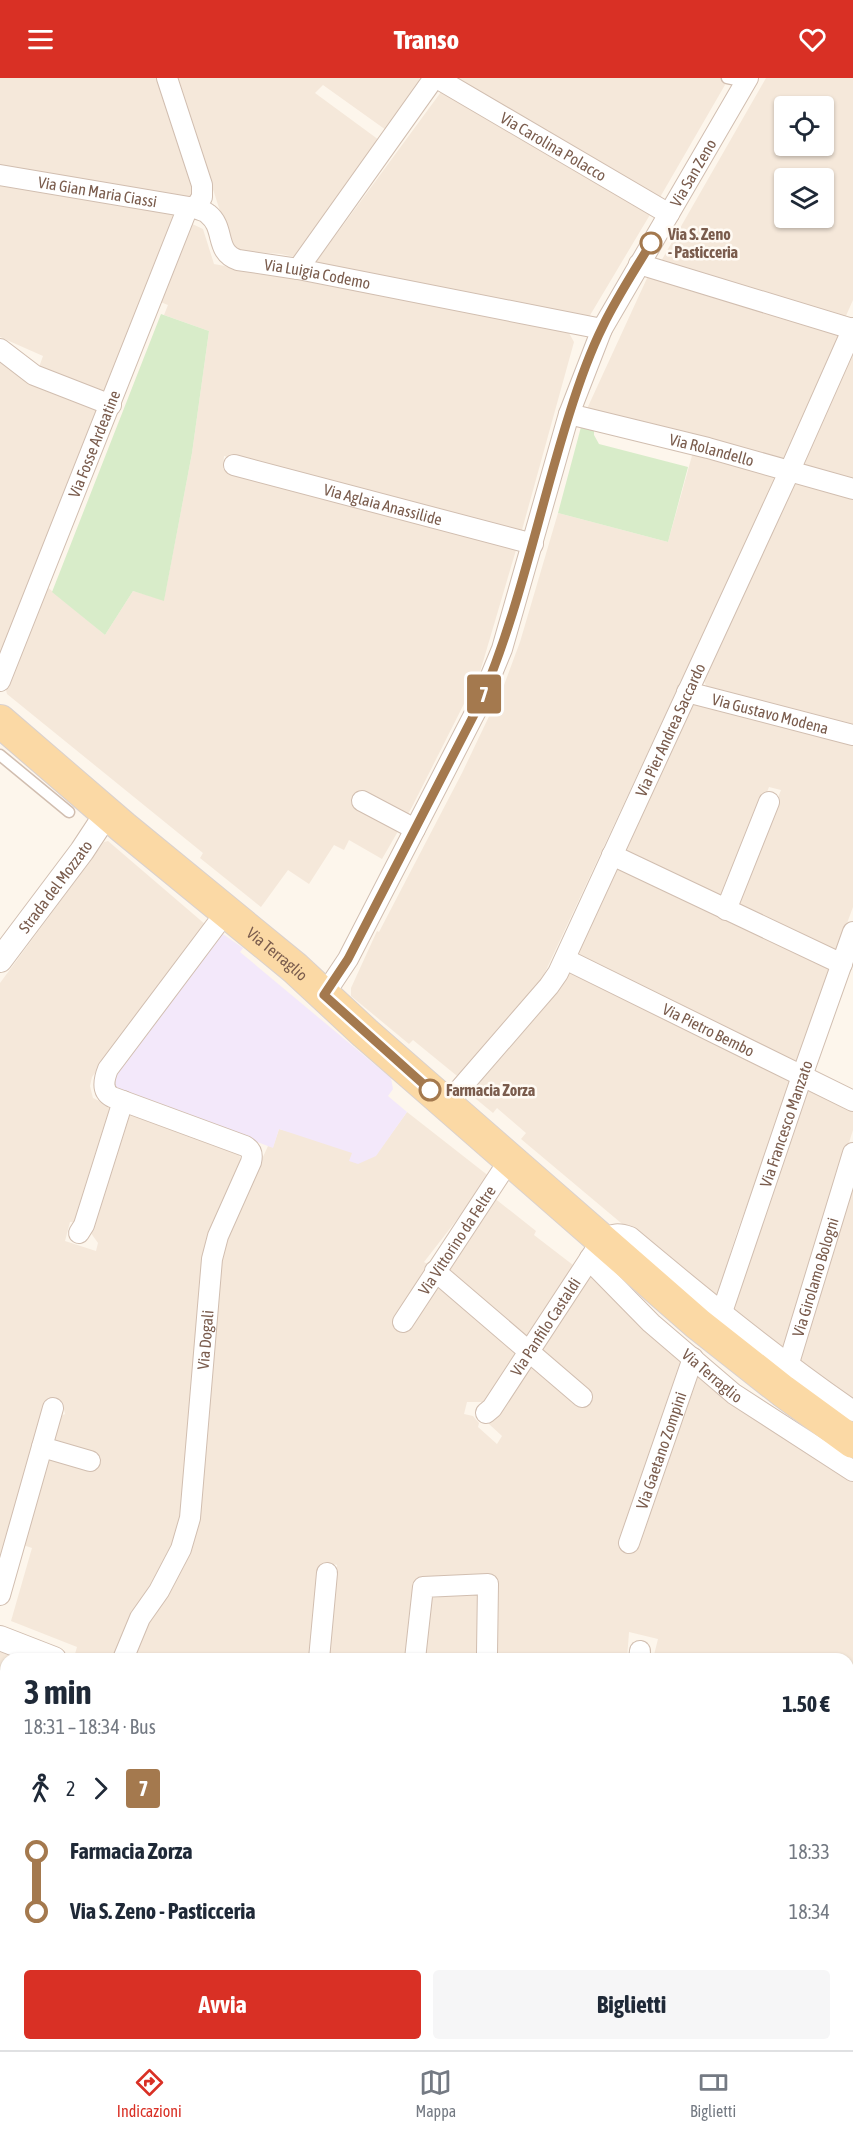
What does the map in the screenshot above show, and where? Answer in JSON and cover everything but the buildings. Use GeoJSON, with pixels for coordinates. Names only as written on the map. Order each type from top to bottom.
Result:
{"type":"FeatureCollection","features":[{"type":"Feature","properties":{"kind":"main road","name":"Via Terraglio"},"geometry":{"type":"LineString","coordinates":[[0,721],[21,756],[107,813],[324,995],[510,1159],[602,1250],[734,1354],[853,1442]]}},
{"type":"Feature","properties":{"kind":"street"},"geometry":{"type":"LineString","coordinates":[[167,78],[202,184],[201,198],[191,207]]}},
{"type":"Feature","properties":{"kind":"street","name":"Via Carolina Polacco"},"geometry":{"type":"LineString","coordinates":[[298,269],[436,78],[669,214]]}},
{"type":"Feature","properties":{"kind":"street","name":"Via San Zeno"},"geometry":{"type":"LineString","coordinates":[[324,995],[340,974],[492,676],[505,639],[569,414],[602,329],[747,80]]}},
{"type":"Feature","properties":{"kind":"street","name":"Via Gian Maria Ciassi"},"geometry":{"type":"LineString","coordinates":[[0,175],[191,207]]}},
{"type":"Feature","properties":{"kind":"street","name":"Via Luigia Codemo"},"geometry":{"type":"LineString","coordinates":[[191,207],[208,214],[216,224],[222,245],[231,258],[602,329]]}},
{"type":"Feature","properties":{"kind":"street","name":"Via Fosse Ardeatine"},"geometry":{"type":"LineString","coordinates":[[0,681],[191,207]]}},
{"type":"Feature","properties":{"kind":"street"},"geometry":{"type":"LineString","coordinates":[[639,264],[853,328]]}},
{"type":"Feature","properties":{"kind":"street","name":"Via Pier Andrea Saccardo"},"geometry":{"type":"LineString","coordinates":[[447,1105],[549,986],[565,959],[853,328]]}},
{"type":"Feature","properties":{"kind":"street"},"geometry":{"type":"LineString","coordinates":[[0,349],[34,375],[111,405]]}},
{"type":"Feature","properties":{"kind":"street","name":"Via Rolandello"},"geometry":{"type":"LineString","coordinates":[[569,414],[708,448],[853,489]]}},
{"type":"Feature","properties":{"kind":"street","name":"Via Aglaia Anassilide"},"geometry":{"type":"LineString","coordinates":[[234,465],[532,544]]}},
{"type":"Feature","properties":{"kind":"street","name":"Via Gustavo Modena"},"geometry":{"type":"LineString","coordinates":[[687,692],[853,735]]}},
{"type":"Feature","properties":{"kind":"street"},"geometry":{"type":"LineString","coordinates":[[362,801],[415,829]]}},
{"type":"Feature","properties":{"kind":"street"},"geometry":{"type":"LineString","coordinates":[[726,910],[769,802]]}},
{"type":"Feature","properties":{"kind":"street","name":"Strada del Mozzato"},"geometry":{"type":"LineString","coordinates":[[0,960],[82,851],[107,813]]}},
{"type":"Feature","properties":{"kind":"street"},"geometry":{"type":"LineString","coordinates":[[612,855],[842,964]]}},
{"type":"Feature","properties":{"kind":"street","name":"Via Dogali"},"geometry":{"type":"LineString","coordinates":[[125,1653],[136,1625],[171,1570],[186,1537],[212,1259],[218,1236],[252,1155],[250,1149],[245,1146],[108,1095],[105,1090],[105,1076],[226,912]]}},
{"type":"Feature","properties":{"kind":"street","name":"Via Francesco Manzato"},"geometry":{"type":"LineString","coordinates":[[722,1315],[853,932]]}},
{"type":"Feature","properties":{"kind":"street","name":"Via Pietro Bembo"},"geometry":{"type":"LineString","coordinates":[[565,959],[853,1101]]}},
{"type":"Feature","properties":{"kind":"street"},"geometry":{"type":"LineString","coordinates":[[79,1233],[84,1226],[123,1101]]}},
{"type":"Feature","properties":{"kind":"street","name":"Via Girolamo Bologni"},"geometry":{"type":"LineString","coordinates":[[788,1366],[853,1153]]}},
{"type":"Feature","properties":{"kind":"street","name":"Via Vittorino da Feltre"},"geometry":{"type":"LineString","coordinates":[[403,1322],[510,1159]]}},
{"type":"Feature","properties":{"kind":"street"},"geometry":{"type":"LineString","coordinates":[[602,1250],[611,1234],[630,1237],[722,1315],[788,1366],[853,1411]]}},
{"type":"Feature","properties":{"kind":"street","name":"Via Panfilo Castaldi"},"geometry":{"type":"LineString","coordinates":[[486,1413],[492,1408],[529,1351],[602,1250]]}},
{"type":"Feature","properties":{"kind":"street","name":"Via Terraglio"},"geometry":{"type":"LineString","coordinates":[[602,1250],[598,1269],[651,1323],[734,1394],[853,1471]]}},
{"type":"Feature","properties":{"kind":"street"},"geometry":{"type":"LineString","coordinates":[[435,1271],[582,1397]]}},
{"type":"Feature","properties":{"kind":"street","name":"Via Gaetano Zompini"},"geometry":{"type":"LineString","coordinates":[[629,1543],[693,1358]]}},
{"type":"Feature","properties":{"kind":"street"},"geometry":{"type":"LineString","coordinates":[[0,1595],[53,1408]]}},
{"type":"Feature","properties":{"kind":"street"},"geometry":{"type":"LineString","coordinates":[[42,1447],[90,1461]]}},
{"type":"Feature","properties":{"kind":"street"},"geometry":{"type":"LineString","coordinates":[[320,1653],[327,1573]]}},
{"type":"Feature","properties":{"kind":"street"},"geometry":{"type":"LineString","coordinates":[[416,1653],[423,1587],[488,1584],[487,1653]]}},
{"type":"Feature","properties":{"kind":"street"},"geometry":{"type":"LineString","coordinates":[[0,1638],[39,1653]]}},
{"type":"Feature","properties":{"kind":"lane","name":"Via San Zeno"},"geometry":{"type":"LineString","coordinates":[[727,78],[747,80]]}},
{"type":"Feature","properties":{"kind":"lane"},"geometry":{"type":"LineString","coordinates":[[0,755],[21,756],[69,812]]}},
{"type":"Feature","properties":{"kind":"shaded area"},"geometry":{"type":"Polygon","coordinates":[[[0,78],[160,78],[197,184],[192,198],[0,167],[0,78]]]}},
{"type":"Feature","properties":{"kind":"shaded area"},"geometry":{"type":"Polygon","coordinates":[[[177,78],[432,78],[386,130],[323,85],[315,93],[379,140],[298,258],[281,254],[238,251],[230,242],[177,78]]]}},
{"type":"Feature","properties":{"kind":"shaded area"},"geometry":{"type":"Polygon","coordinates":[[[447,78],[729,78],[659,199],[447,78]]]}},
{"type":"Feature","properties":{"kind":"shaded area"},"geometry":{"type":"Polygon","coordinates":[[[766,78],[853,78],[853,300],[845,318],[660,263],[766,78]]]}},
{"type":"Feature","properties":{"kind":"shaded area"},"geometry":{"type":"Polygon","coordinates":[[[441,92],[651,213],[589,317],[316,262],[441,92]]]}},
{"type":"Feature","properties":{"kind":"shaded area"},"geometry":{"type":"Polygon","coordinates":[[[0,182],[177,213],[107,398],[38,370],[43,356],[0,337],[0,182]]]}},
{"type":"Feature","properties":{"kind":"shaded area"},"geometry":{"type":"Polygon","coordinates":[[[188,222],[203,229],[214,264],[521,322],[569,333],[574,342],[522,530],[517,532],[318,483],[224,456],[223,469],[295,492],[341,498],[515,546],[516,550],[480,672],[412,807],[382,859],[349,840],[344,850],[334,845],[309,884],[288,870],[261,907],[200,858],[203,853],[7,694],[6,690],[46,586],[105,635],[133,591],[164,600],[192,453],[209,331],[164,315],[168,305],[158,301],[188,222]]]}},
{"type":"Feature","properties":{"kind":"shaded area"},"geometry":{"type":"Polygon","coordinates":[[[648,276],[841,332],[786,460],[586,411],[648,276]]]}},
{"type":"Feature","properties":{"kind":"shaded area"},"geometry":{"type":"Polygon","coordinates":[[[853,345],[853,481],[802,467],[853,345]]]}},
{"type":"Feature","properties":{"kind":"shaded area"},"geometry":{"type":"Polygon","coordinates":[[[0,357],[103,407],[0,669],[0,357]]]}},
{"type":"Feature","properties":{"kind":"shaded area"},"geometry":{"type":"Polygon","coordinates":[[[693,452],[771,472],[775,480],[541,981],[462,1080],[413,1040],[409,1044],[351,996],[351,988],[377,931],[379,932],[462,773],[504,685],[520,642],[558,513],[668,542],[693,452]]]}},
{"type":"Feature","properties":{"kind":"shaded area"},"geometry":{"type":"Polygon","coordinates":[[[791,481],[853,496],[853,729],[709,692],[703,679],[791,481]]]}},
{"type":"Feature","properties":{"kind":"shaded area"},"geometry":{"type":"Polygon","coordinates":[[[695,701],[853,740],[853,907],[836,953],[734,905],[781,790],[769,787],[723,900],[623,854],[691,704],[695,701]]]}},
{"type":"Feature","properties":{"kind":"shaded area"},"geometry":{"type":"Polygon","coordinates":[[[108,841],[206,925],[92,1077],[90,1086],[93,1098],[112,1107],[75,1222],[70,1222],[65,1241],[96,1251],[98,1243],[88,1229],[125,1114],[131,1111],[237,1151],[242,1161],[205,1248],[184,1523],[119,1653],[75,1653],[77,1647],[11,1621],[32,1548],[20,1544],[57,1418],[65,1414],[63,1405],[51,1398],[0,1584],[0,983],[104,842],[108,841]]]}},
{"type":"Feature","properties":{"kind":"shaded area"},"geometry":{"type":"Polygon","coordinates":[[[617,866],[833,969],[797,1065],[576,956],[617,866]]]}},
{"type":"Feature","properties":{"kind":"shaded area"},"geometry":{"type":"Polygon","coordinates":[[[220,932],[243,948],[240,952],[391,1078],[393,1089],[388,1096],[407,1112],[376,1156],[358,1164],[349,1161],[352,1153],[279,1129],[273,1148],[114,1088],[114,1072],[220,932]]]}},
{"type":"Feature","properties":{"kind":"shaded area"},"geometry":{"type":"Polygon","coordinates":[[[570,973],[791,1080],[792,1084],[714,1301],[521,1139],[526,1133],[497,1108],[493,1113],[470,1094],[557,993],[570,973]]]}},
{"type":"Feature","properties":{"kind":"shaded area"},"geometry":{"type":"Polygon","coordinates":[[[806,1087],[853,1110],[853,1130],[783,1351],[729,1313],[806,1087]]]}},
{"type":"Feature","properties":{"kind":"shaded area"},"geometry":{"type":"Polygon","coordinates":[[[407,1112],[490,1177],[424,1262],[431,1266],[394,1325],[404,1330],[437,1280],[521,1351],[488,1402],[467,1402],[464,1414],[473,1416],[479,1423],[478,1427],[497,1444],[502,1436],[489,1424],[591,1275],[697,1369],[853,1482],[853,1653],[654,1653],[658,1639],[629,1632],[627,1653],[424,1653],[431,1598],[440,1597],[440,1587],[434,1578],[419,1577],[412,1653],[325,1653],[337,1565],[326,1562],[315,1653],[134,1653],[144,1627],[165,1598],[205,1407],[224,1242],[268,1146],[273,1147],[279,1129],[376,1155],[407,1112]]]}},
{"type":"Feature","properties":{"kind":"shaded area"},"geometry":{"type":"Polygon","coordinates":[[[853,1184],[853,1399],[799,1361],[853,1184]]]}},
{"type":"Feature","properties":{"kind":"shaded area"},"geometry":{"type":"Polygon","coordinates":[[[493,1197],[536,1231],[534,1235],[573,1265],[531,1334],[524,1339],[448,1276],[447,1265],[493,1197]]]}},
{"type":"Feature","properties":{"kind":"green space"},"geometry":{"type":"Polygon","coordinates":[[[161,314],[209,331],[192,453],[164,601],[133,591],[105,635],[52,592],[161,314]]]}},
{"type":"Feature","properties":{"kind":"green space"},"geometry":{"type":"Polygon","coordinates":[[[581,427],[594,428],[594,435],[599,444],[688,467],[668,542],[558,513],[581,427]]]}},
{"type":"Feature","properties":{"kind":"bus line","name":"7"},"geometry":{"type":"LineString","coordinates":[[430,1090],[324,995],[348,959],[492,676],[502,649],[569,414],[585,369],[611,310],[651,243]]}},
{"type":"Feature","properties":{"kind":"place","name":"Via S. Zeno - Pasticceria"},"geometry":{"type":"Point","coordinates":[651,243]}},
{"type":"Feature","properties":{"kind":"place","name":"Farmacia Zorza"},"geometry":{"type":"Point","coordinates":[430,1090]}}]}
